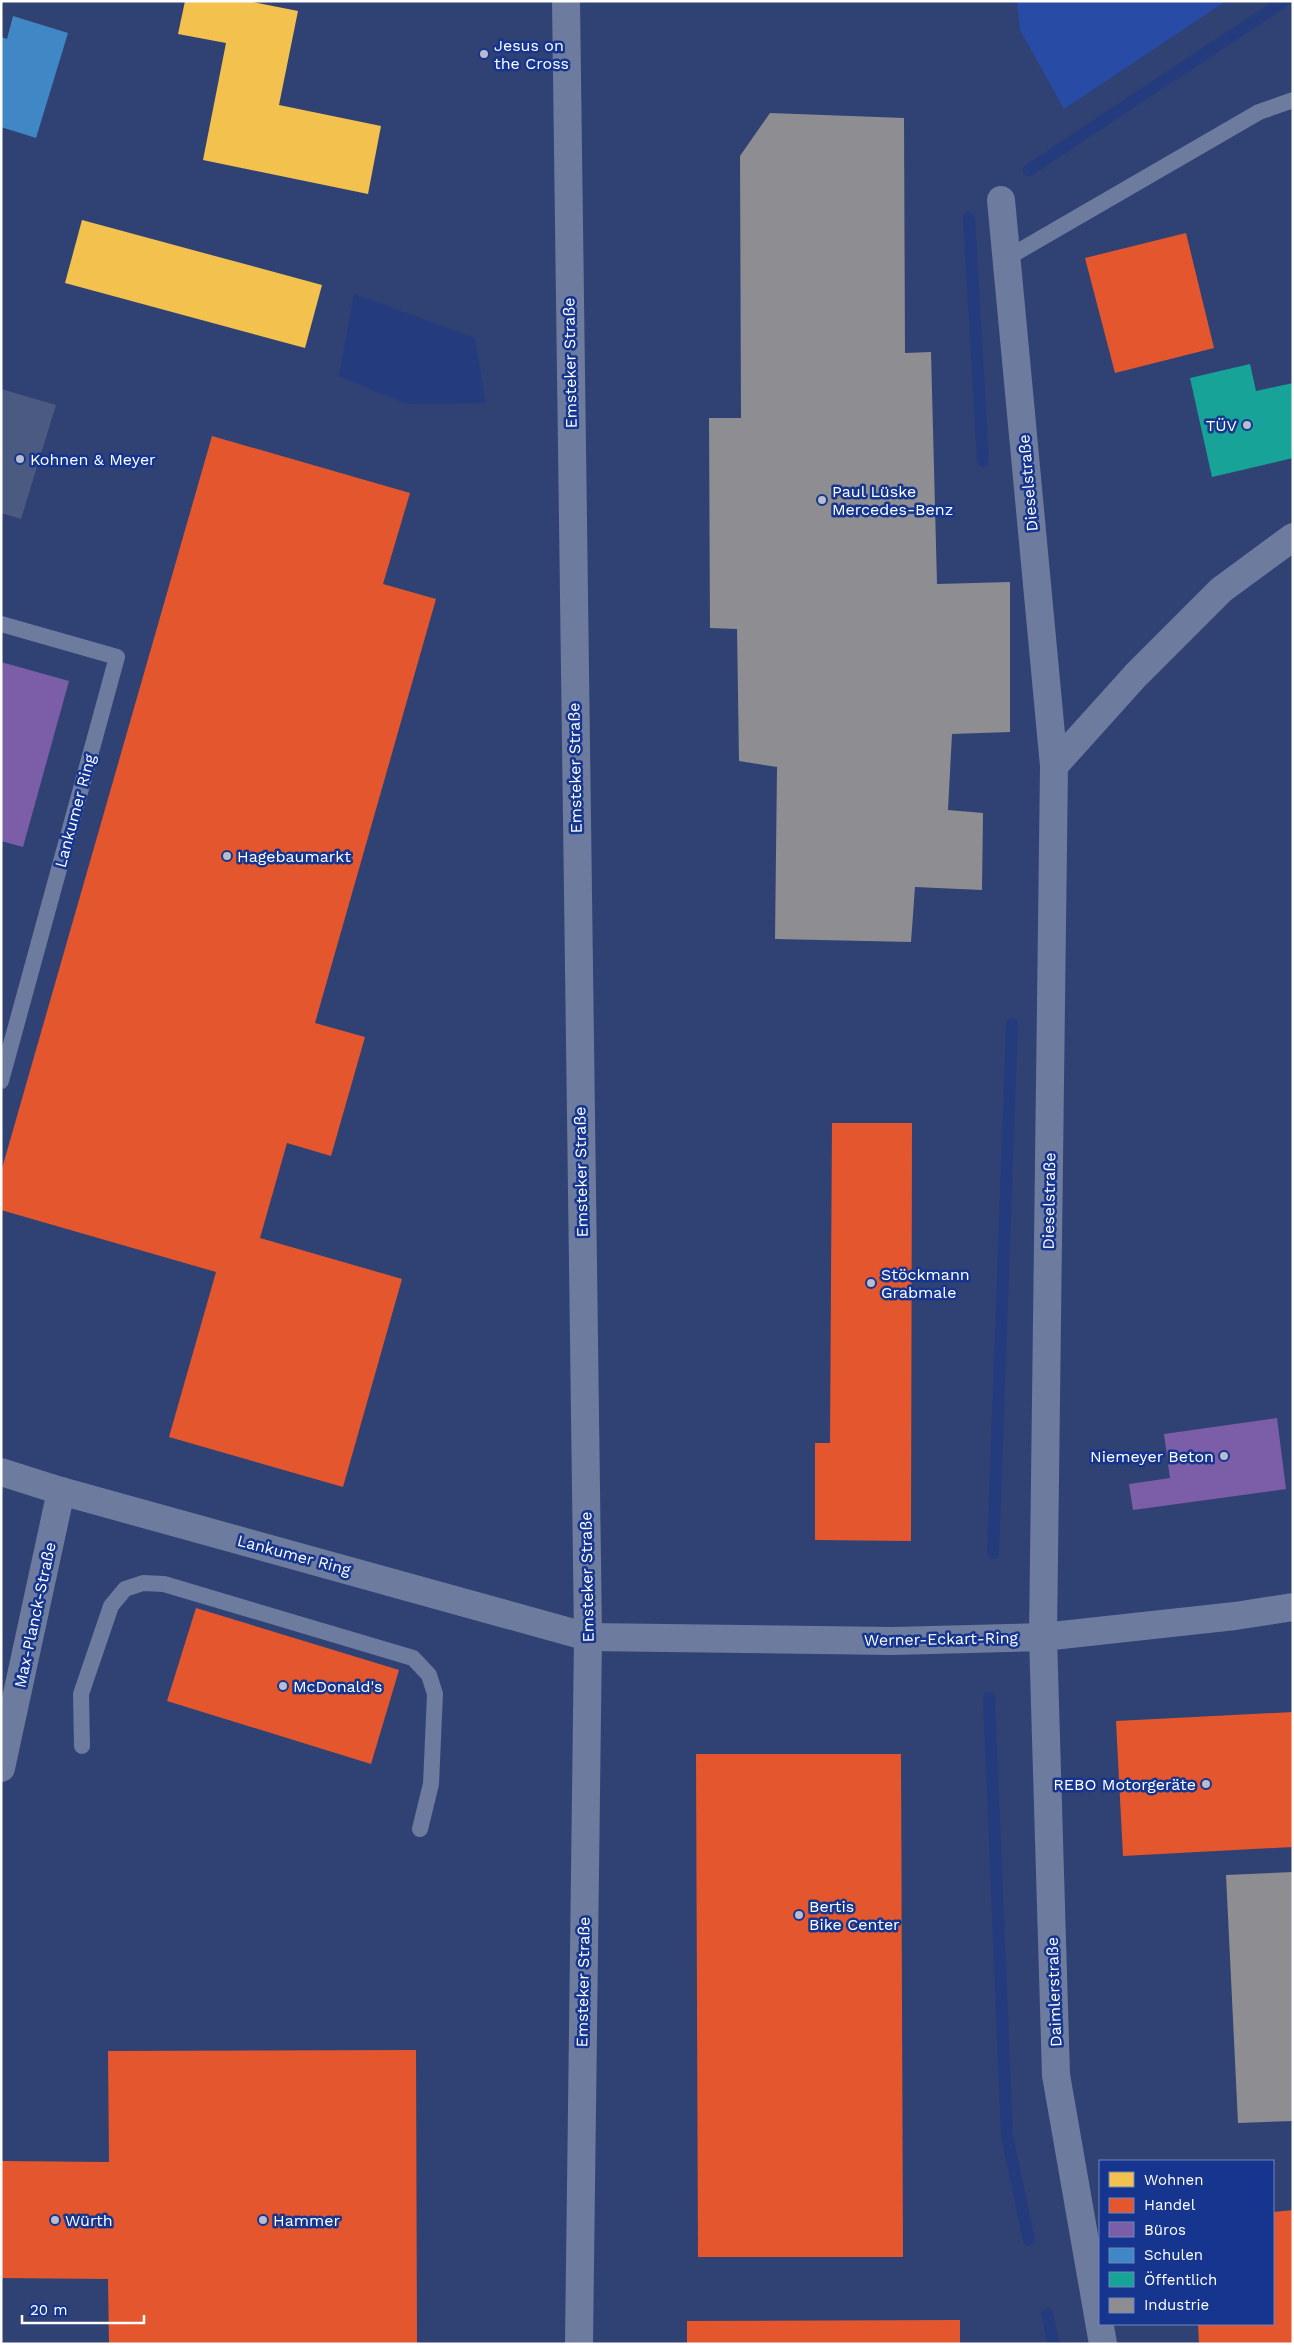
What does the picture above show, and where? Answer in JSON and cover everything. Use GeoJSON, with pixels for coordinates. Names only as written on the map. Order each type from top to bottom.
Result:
{"type":"FeatureCollection","features":[{"type":"Feature","properties":{"kind":"street","name":"Emsteker Straße"},"geometry":{"type":"LineString","coordinates":[[566,1],[588,1637],[578,2344]]}},
{"type":"Feature","properties":{"kind":"street","name":"Dieselstraße"},"geometry":{"type":"LineString","coordinates":[[1001,200],[1054,766],[1044,1637]]}},
{"type":"Feature","properties":{"kind":"street"},"geometry":{"type":"LineString","coordinates":[[1054,766],[1136,674],[1221,590],[1293,537]]}},
{"type":"Feature","properties":{"kind":"street","name":"Lankumer Ring"},"geometry":{"type":"LineString","coordinates":[[1,1472],[61,1491],[588,1637]]}},
{"type":"Feature","properties":{"kind":"street","name":"Max-Planck-Straße"},"geometry":{"type":"LineString","coordinates":[[1,1768],[61,1491]]}},
{"type":"Feature","properties":{"kind":"street","name":"Werner-Eckart-Ring"},"geometry":{"type":"LineString","coordinates":[[588,1637],[893,1641],[1044,1637],[1234,1616],[1293,1606]]}},
{"type":"Feature","properties":{"kind":"street","name":"Daimlerstraße"},"geometry":{"type":"LineString","coordinates":[[1044,1637],[1056,2075],[1099,2321]]}},
{"type":"Feature","properties":{"kind":"street","name":"Daimlerstraße"},"geometry":{"type":"LineString","coordinates":[[1100,2325],[1103,2344]]}},
{"type":"Feature","properties":{"kind":"lane"},"geometry":{"type":"LineString","coordinates":[[1007,258],[1259,112],[1293,100]]}},
{"type":"Feature","properties":{"kind":"lane","name":"Lankumer Ring"},"geometry":{"type":"LineString","coordinates":[[1,624],[117,657],[1,1081]]}},
{"type":"Feature","properties":{"kind":"lane"},"geometry":{"type":"LineString","coordinates":[[82,1746],[81,1694],[111,1606],[125,1589],[143,1583],[164,1584],[413,1658],[429,1675],[434,1694],[431,1784],[420,1828]]}},
{"type":"Feature","properties":{"kind":"shaded area"},"geometry":{"type":"Polygon","coordinates":[[[1017,1],[1226,1],[1064,109],[1020,30],[1017,1]]]}},
{"type":"Feature","properties":{"kind":"shaded area"},"geometry":{"type":"Polygon","coordinates":[[[354,294],[475,338],[486,403],[407,404],[339,376],[354,294]]]}},
{"type":"Feature","properties":{"kind":"building: Wohnen"},"geometry":{"type":"Polygon","coordinates":[[[185,1],[248,1],[298,11],[279,105],[381,126],[368,194],[203,160],[226,43],[178,34],[185,1]]]}},
{"type":"Feature","properties":{"kind":"building: Wohnen"},"geometry":{"type":"Polygon","coordinates":[[[82,220],[322,285],[305,348],[65,283],[82,220]]]}},
{"type":"Feature","properties":{"kind":"building: Handel"},"geometry":{"type":"Polygon","coordinates":[[[1186,233],[1214,348],[1115,373],[1085,258],[1186,233]]]}},
{"type":"Feature","properties":{"kind":"building: Handel","name":"Hagebaumarkt"},"geometry":{"type":"Polygon","coordinates":[[[212,436],[410,493],[383,584],[436,599],[315,1023],[365,1037],[331,1156],[287,1143],[260,1238],[402,1279],[343,1487],[169,1437],[216,1272],[1,1210],[1,1172],[212,436]]]}},
{"type":"Feature","properties":{"kind":"building: Handel","name":"Stöckmann Grabmale"},"geometry":{"type":"Polygon","coordinates":[[[832,1123],[912,1123],[911,1541],[815,1540],[815,1443],[830,1443],[832,1123]]]}},
{"type":"Feature","properties":{"kind":"building: Handel","name":"McDonald's"},"geometry":{"type":"Polygon","coordinates":[[[196,1608],[399,1670],[371,1764],[167,1701],[196,1608]]]}},
{"type":"Feature","properties":{"kind":"building: Handel","name":"REBO Motorgeräte"},"geometry":{"type":"Polygon","coordinates":[[[1293,1712],[1293,1847],[1123,1856],[1116,1721],[1293,1712]]]}},
{"type":"Feature","properties":{"kind":"building: Handel","name":"Bertis Bike Center"},"geometry":{"type":"Polygon","coordinates":[[[696,1754],[901,1754],[903,2257],[698,2257],[696,1754]]]}},
{"type":"Feature","properties":{"kind":"building: Handel","name":"Hammer"},"geometry":{"type":"Polygon","coordinates":[[[416,2050],[417,2344],[109,2344],[108,2279],[1,2278],[1,2161],[109,2162],[108,2051],[416,2050]]]}},
{"type":"Feature","properties":{"kind":"building: Handel"},"geometry":{"type":"Polygon","coordinates":[[[1293,2210],[1293,2344],[1199,2344],[1198,2325],[1274,2325],[1274,2212],[1293,2210]]]}},
{"type":"Feature","properties":{"kind":"building: Handel"},"geometry":{"type":"Polygon","coordinates":[[[960,2320],[960,2344],[687,2344],[687,2321],[960,2320]]]}},
{"type":"Feature","properties":{"kind":"building: Büros"},"geometry":{"type":"Polygon","coordinates":[[[1,662],[69,681],[23,847],[1,841],[1,662]]]}},
{"type":"Feature","properties":{"kind":"building: Büros","name":"Niemeyer Beton"},"geometry":{"type":"Polygon","coordinates":[[[1277,1418],[1286,1489],[1133,1510],[1129,1484],[1170,1478],[1164,1434],[1277,1418]]]}},
{"type":"Feature","properties":{"kind":"building: Schulen"},"geometry":{"type":"Polygon","coordinates":[[[13,16],[68,33],[36,138],[1,127],[1,37],[7,39],[13,16]]]}},
{"type":"Feature","properties":{"kind":"building: Öffentlich","name":"TÜV"},"geometry":{"type":"Polygon","coordinates":[[[1250,364],[1256,391],[1293,383],[1293,458],[1212,477],[1190,378],[1250,364]]]}},
{"type":"Feature","properties":{"kind":"building: Industrie","name":"Paul Lüske Mercedes-Benz"},"geometry":{"type":"Polygon","coordinates":[[[770,113],[904,118],[905,353],[931,352],[937,584],[1010,582],[1010,732],[952,734],[948,810],[983,813],[982,890],[915,887],[911,942],[775,939],[777,767],[739,761],[737,629],[710,628],[709,418],[741,418],[740,156],[770,113]]]}},
{"type":"Feature","properties":{"kind":"building: Industrie"},"geometry":{"type":"Polygon","coordinates":[[[1293,1872],[1293,2121],[1238,2123],[1226,1875],[1293,1872]]]}},
{"type":"Feature","properties":{"kind":"building: Sonstige","name":"Kohnen & Meyer"},"geometry":{"type":"Polygon","coordinates":[[[1,389],[56,405],[21,519],[1,513],[1,389]]]}},
{"type":"Feature","properties":{"kind":"waterway"},"geometry":{"type":"LineString","coordinates":[[1029,170],[1284,1]]}},
{"type":"Feature","properties":{"kind":"waterway"},"geometry":{"type":"LineString","coordinates":[[969,218],[983,461]]}},
{"type":"Feature","properties":{"kind":"waterway"},"geometry":{"type":"LineString","coordinates":[[993,1553],[1012,1024]]}},
{"type":"Feature","properties":{"kind":"waterway"},"geometry":{"type":"LineString","coordinates":[[989,1698],[1007,2136],[1029,2240]]}},
{"type":"Feature","properties":{"kind":"waterway"},"geometry":{"type":"LineString","coordinates":[[1047,2314],[1054,2344]]}},
{"type":"Feature","properties":{"kind":"place","name":"Jesus on the Cross"},"geometry":{"type":"Point","coordinates":[484,54]}},
{"type":"Feature","properties":{"kind":"place","name":"TÜV"},"geometry":{"type":"Point","coordinates":[1247,425]}},
{"type":"Feature","properties":{"kind":"place","name":"Kohnen & Meyer"},"geometry":{"type":"Point","coordinates":[20,459]}},
{"type":"Feature","properties":{"kind":"place","name":"Paul Lüske Mercedes-Benz"},"geometry":{"type":"Point","coordinates":[822,500]}},
{"type":"Feature","properties":{"kind":"place","name":"Hagebaumarkt"},"geometry":{"type":"Point","coordinates":[227,856]}},
{"type":"Feature","properties":{"kind":"place","name":"Stöckmann Grabmale"},"geometry":{"type":"Point","coordinates":[871,1283]}},
{"type":"Feature","properties":{"kind":"place","name":"Niemeyer Beton"},"geometry":{"type":"Point","coordinates":[1224,1456]}},
{"type":"Feature","properties":{"kind":"place","name":"McDonald's"},"geometry":{"type":"Point","coordinates":[283,1686]}},
{"type":"Feature","properties":{"kind":"place","name":"REBO Motorgeräte"},"geometry":{"type":"Point","coordinates":[1206,1784]}},
{"type":"Feature","properties":{"kind":"place","name":"Bertis Bike Center"},"geometry":{"type":"Point","coordinates":[799,1915]}},
{"type":"Feature","properties":{"kind":"place","name":"Würth"},"geometry":{"type":"Point","coordinates":[55,2220]}},
{"type":"Feature","properties":{"kind":"place","name":"Hammer"},"geometry":{"type":"Point","coordinates":[263,2220]}}]}
